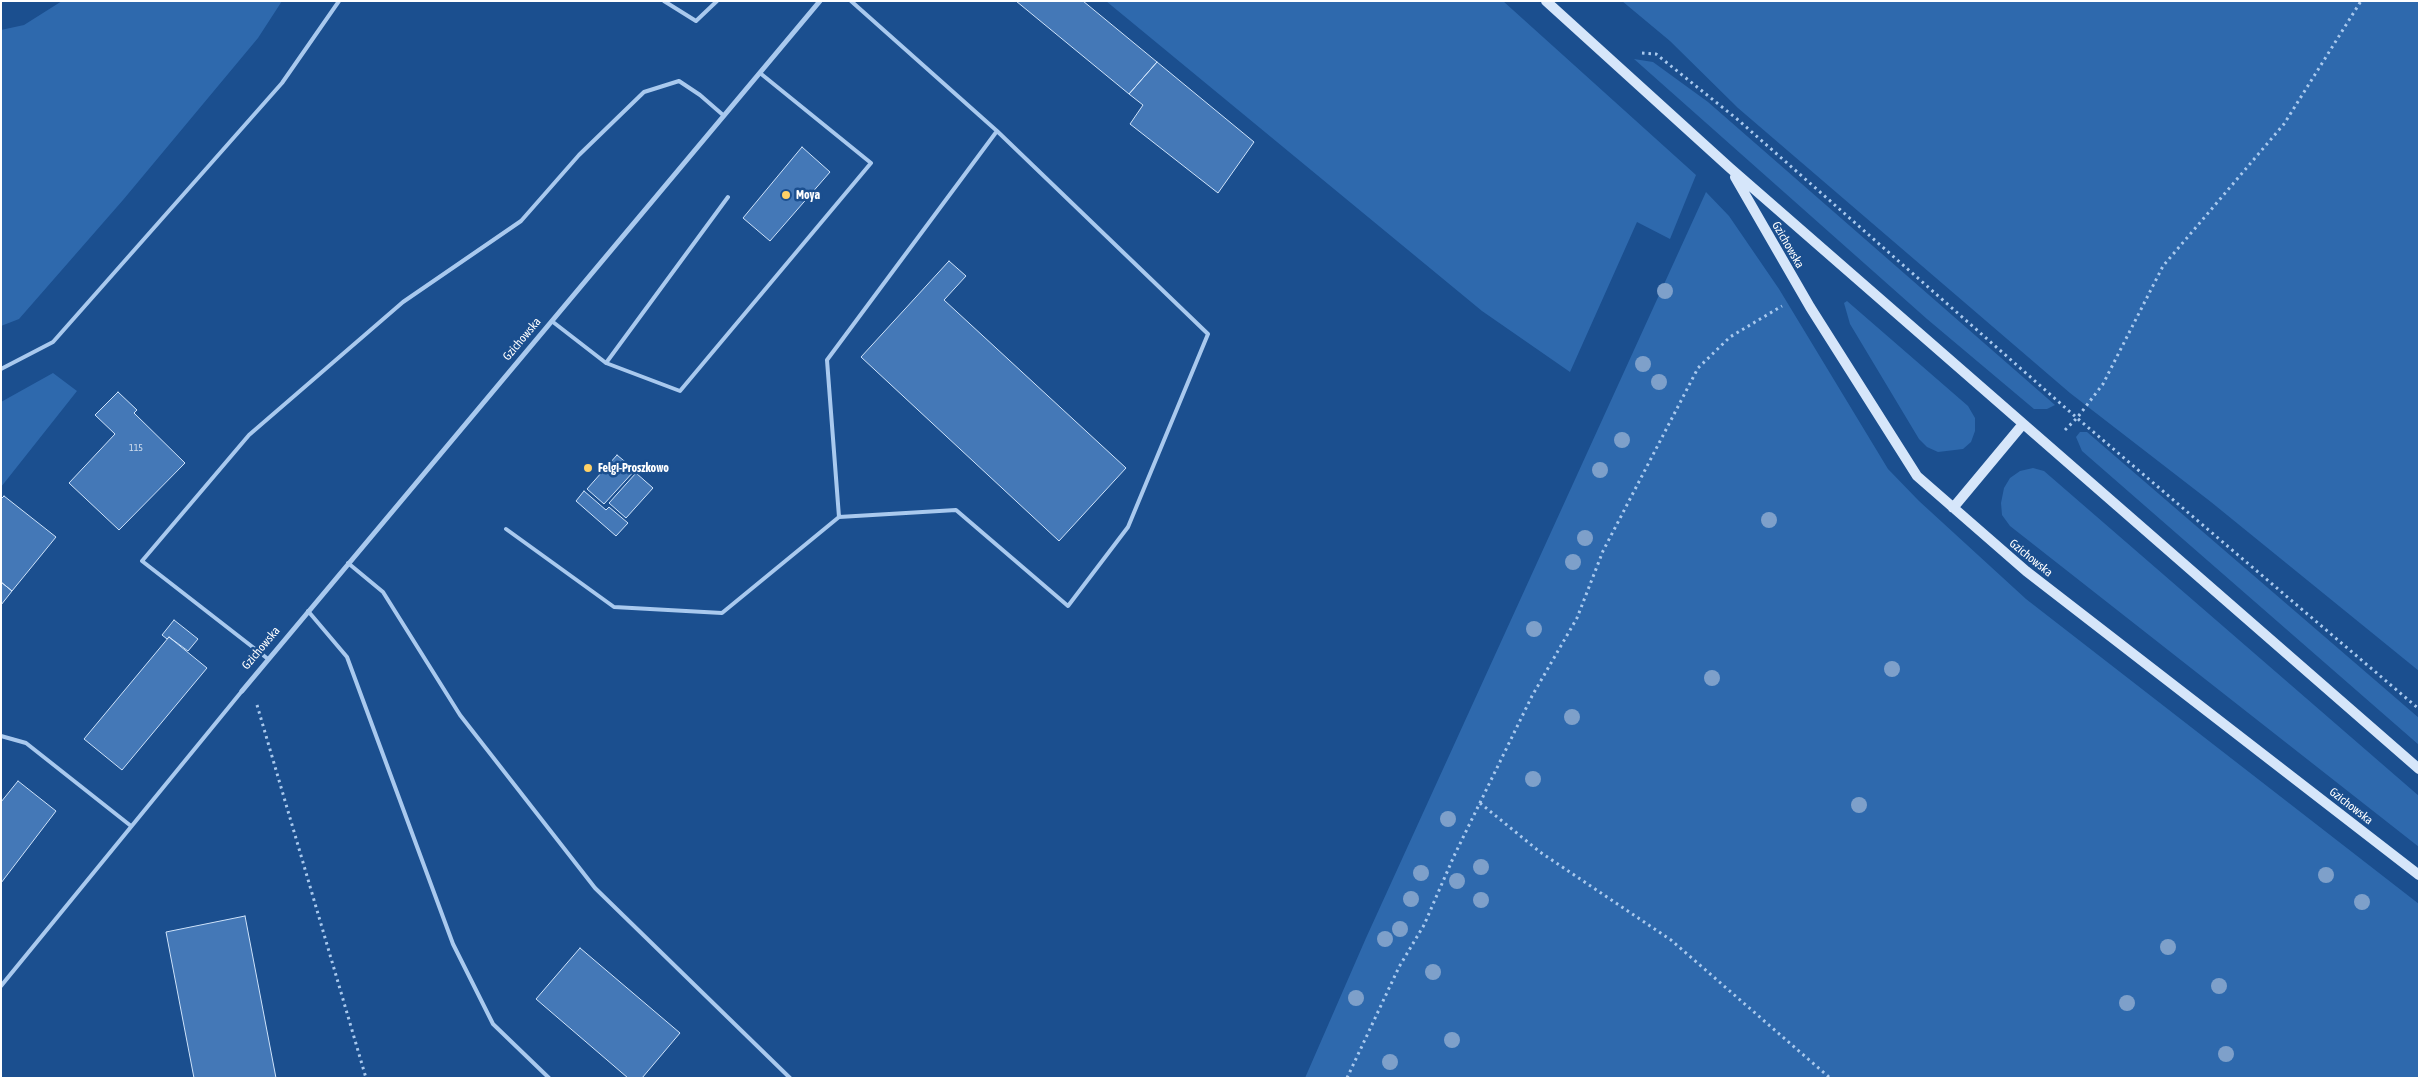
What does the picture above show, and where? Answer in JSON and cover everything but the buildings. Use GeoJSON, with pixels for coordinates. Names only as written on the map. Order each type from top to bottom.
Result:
{"type":"FeatureCollection","features":[{"type":"Feature","properties":{"kind":"street","name":"Gzichowska"},"geometry":{"type":"LineString","coordinates":[[242,691],[820,1]]}},
{"type":"Feature","properties":{"kind":"street","name":"Gzichowska"},"geometry":{"type":"LineString","coordinates":[[1546,1],[1730,168],[2419,769]]}},
{"type":"Feature","properties":{"kind":"street","name":"Gzichowska"},"geometry":{"type":"LineString","coordinates":[[1730,168],[1802,294],[1917,476],[2026,571],[2419,875]]}},
{"type":"Feature","properties":{"kind":"street"},"geometry":{"type":"LineString","coordinates":[[1953,508],[2023,424]]}},
{"type":"Feature","properties":{"kind":"lane"},"geometry":{"type":"LineString","coordinates":[[1,369],[53,342],[282,83],[339,1]]}},
{"type":"Feature","properties":{"kind":"lane"},"geometry":{"type":"LineString","coordinates":[[664,1],[696,21],[717,1]]}},
{"type":"Feature","properties":{"kind":"lane"},"geometry":{"type":"LineString","coordinates":[[506,529],[614,607],[722,613],[839,517],[956,510],[1068,606],[1128,527],[1208,334],[997,131],[851,1]]}},
{"type":"Feature","properties":{"kind":"lane"},"geometry":{"type":"LineString","coordinates":[[553,322],[606,363],[680,392],[871,163],[760,73]]}},
{"type":"Feature","properties":{"kind":"lane"},"geometry":{"type":"LineString","coordinates":[[268,660],[142,561],[249,435],[403,302],[521,221],[579,155],[644,92],[679,81],[700,95],[723,115]]}},
{"type":"Feature","properties":{"kind":"lane"},"geometry":{"type":"LineString","coordinates":[[839,517],[827,360],[997,131]]}},
{"type":"Feature","properties":{"kind":"lane"},"geometry":{"type":"LineString","coordinates":[[606,363],[728,197]]}},
{"type":"Feature","properties":{"kind":"lane"},"geometry":{"type":"LineString","coordinates":[[348,563],[383,592],[460,715],[595,888],[790,1078]]}},
{"type":"Feature","properties":{"kind":"lane"},"geometry":{"type":"LineString","coordinates":[[308,611],[347,657],[453,944],[493,1024],[549,1078]]}},
{"type":"Feature","properties":{"kind":"lane"},"geometry":{"type":"LineString","coordinates":[[1,986],[242,691]]}},
{"type":"Feature","properties":{"kind":"lane"},"geometry":{"type":"LineString","coordinates":[[1,736],[26,743],[131,826]]}},
{"type":"Feature","properties":{"kind":"path"},"geometry":{"type":"LineString","coordinates":[[2048,446],[2077,418],[2102,384],[2163,266],[2284,124],[2361,1]]}},
{"type":"Feature","properties":{"kind":"path"},"geometry":{"type":"LineString","coordinates":[[1640,53],[1656,54],[1737,119],[2077,418],[2419,709]]}},
{"type":"Feature","properties":{"kind":"path"},"geometry":{"type":"LineString","coordinates":[[1347,1078],[1400,966],[1424,925],[1532,696],[1576,618],[1603,551],[1698,368],[1730,337],[1802,294]]}},
{"type":"Feature","properties":{"kind":"path"},"geometry":{"type":"LineString","coordinates":[[242,691],[258,706],[366,1078]]}},
{"type":"Feature","properties":{"kind":"path"},"geometry":{"type":"LineString","coordinates":[[1480,803],[1540,852],[1671,940],[1830,1078]]}},
{"type":"Feature","properties":{"kind":"shaded area"},"geometry":{"type":"Polygon","coordinates":[[[62,1],[282,1],[258,38],[123,200],[19,319],[1,326],[1,30],[24,25],[62,1]]]}},
{"type":"Feature","properties":{"kind":"shaded area"},"geometry":{"type":"Polygon","coordinates":[[[1106,1],[1503,1],[1696,175],[1670,239],[1637,222],[1570,372],[1482,311],[1106,1]]]}},
{"type":"Feature","properties":{"kind":"shaded area"},"geometry":{"type":"Polygon","coordinates":[[[1622,1],[2419,1],[2419,671],[2211,502],[2070,393],[1738,108],[1670,41],[1622,1]]]}},
{"type":"Feature","properties":{"kind":"shaded area"},"geometry":{"type":"Polygon","coordinates":[[[1634,59],[1653,62],[1708,102],[2055,405],[2047,409],[2034,409],[1927,319],[1634,59]]]}},
{"type":"Feature","properties":{"kind":"shaded area"},"geometry":{"type":"Polygon","coordinates":[[[1706,192],[1729,216],[1779,289],[1888,469],[1919,501],[2026,599],[2419,904],[2419,1078],[1305,1078],[1366,938],[1706,192]]]}},
{"type":"Feature","properties":{"kind":"shaded area"},"geometry":{"type":"Polygon","coordinates":[[[1847,301],[1968,406],[1975,418],[1975,431],[1971,442],[1963,449],[1938,452],[1927,447],[1919,439],[1850,324],[1844,303],[1847,301]]]}},
{"type":"Feature","properties":{"kind":"shaded area"},"geometry":{"type":"Polygon","coordinates":[[[53,373],[77,391],[1,487],[1,402],[53,373]]]}},
{"type":"Feature","properties":{"kind":"shaded area"},"geometry":{"type":"Polygon","coordinates":[[[2080,432],[2087,432],[2419,718],[2419,745],[2082,451],[2076,437],[2080,432]]]}},
{"type":"Feature","properties":{"kind":"shaded area"},"geometry":{"type":"Polygon","coordinates":[[[2033,468],[2044,471],[2419,796],[2419,847],[2010,526],[2002,515],[2001,503],[2004,488],[2010,478],[2020,471],[2033,468]]]}},
{"type":"Feature","properties":{"kind":"place","name":"Moya"},"geometry":{"type":"Point","coordinates":[786,195]}},
{"type":"Feature","properties":{"kind":"place","name":"Felgi-Proszkowo"},"geometry":{"type":"Point","coordinates":[588,468]}}]}
